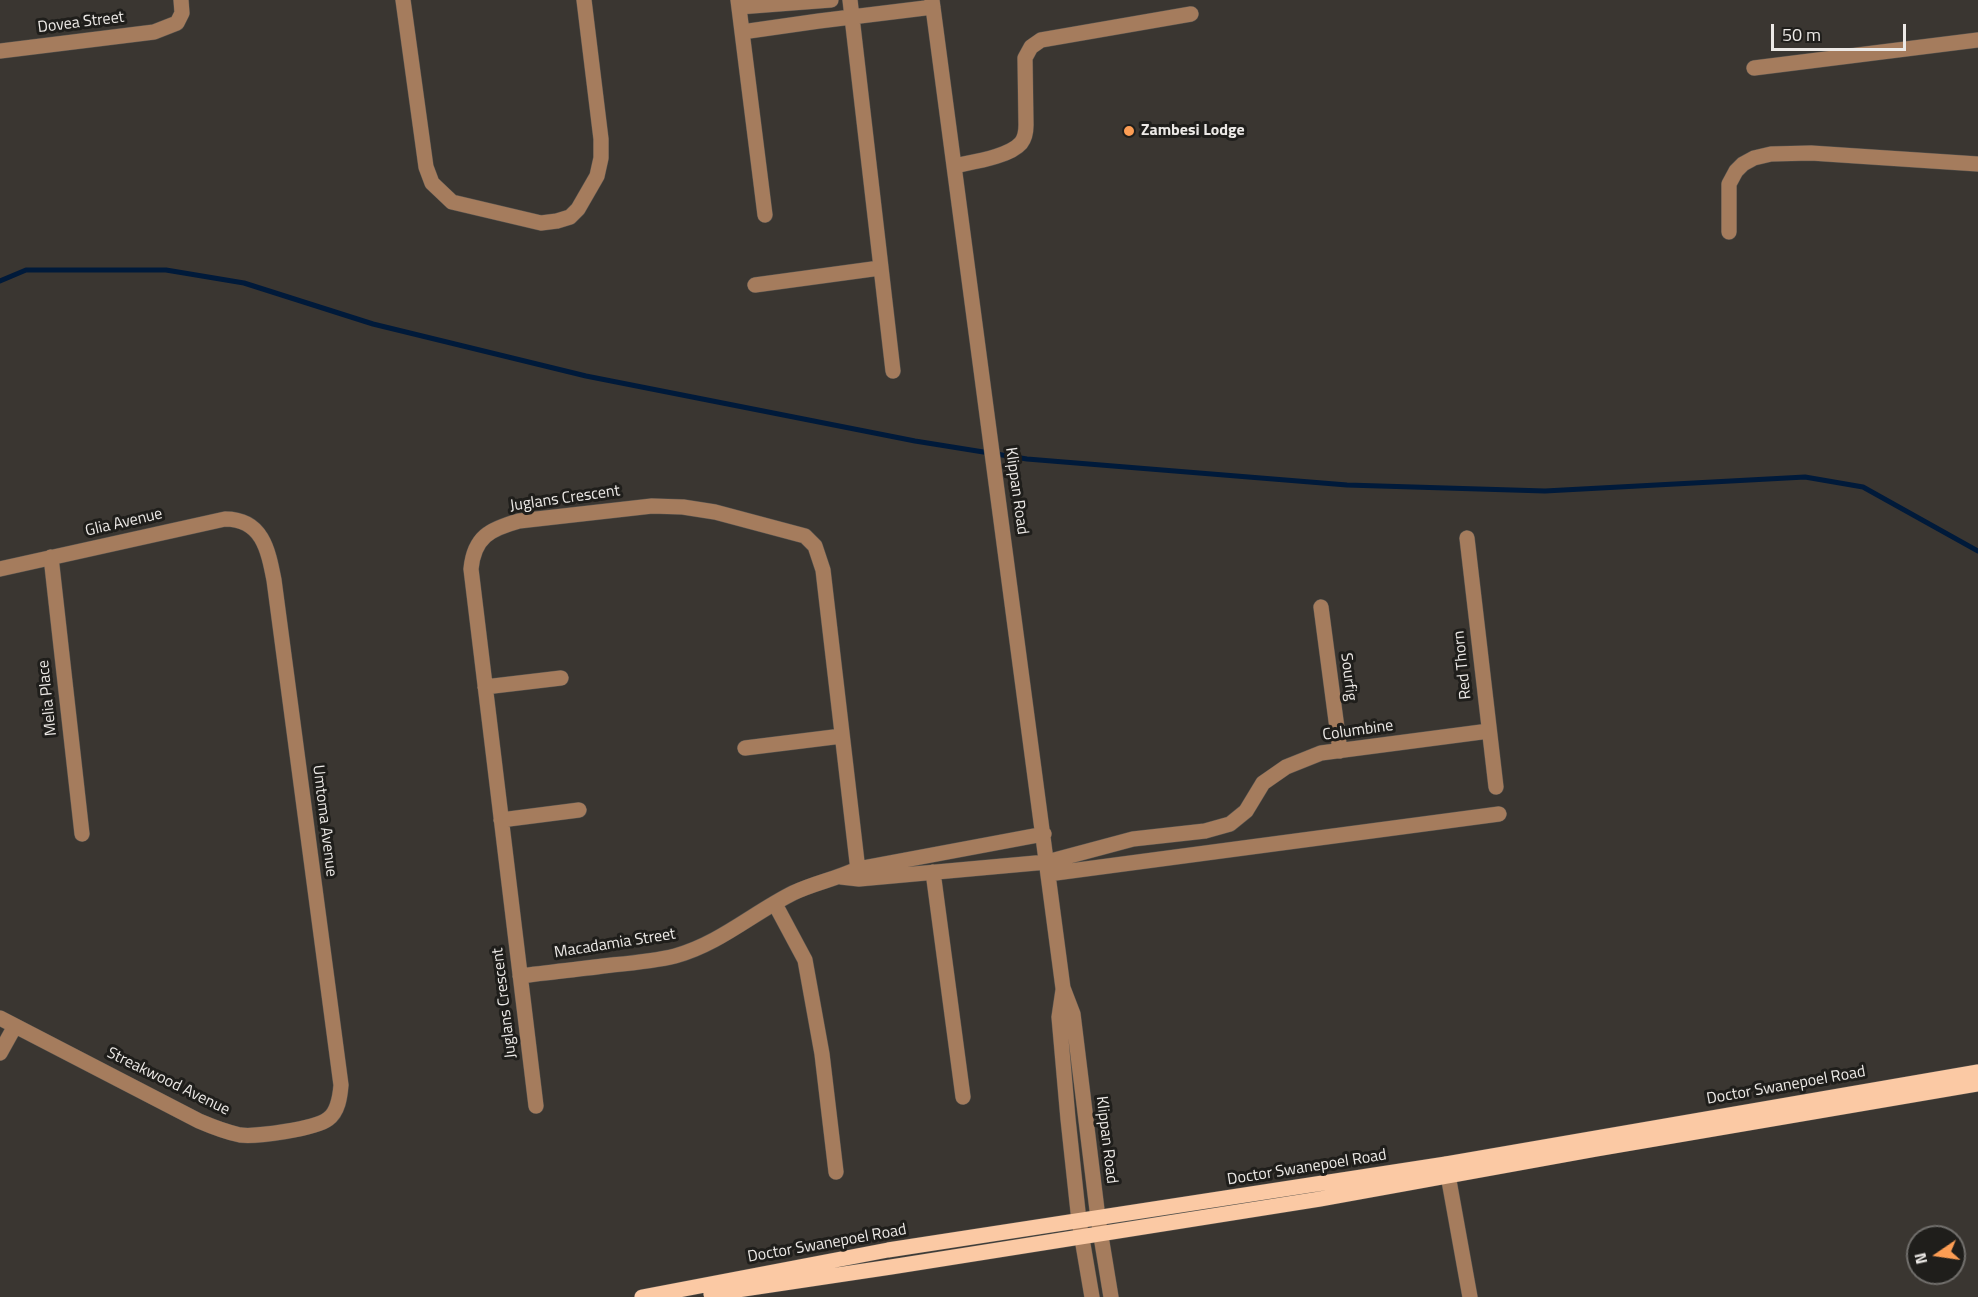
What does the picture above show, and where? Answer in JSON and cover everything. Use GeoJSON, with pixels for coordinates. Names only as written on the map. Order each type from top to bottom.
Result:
{"type":"FeatureCollection","features":[{"type":"Feature","properties":{"kind":"main road","name":"Doctor Swanepoel Road"},"geometry":{"type":"LineString","coordinates":[[688,1297],[1081,1238],[1320,1199],[1447,1170],[1978,1072]]}},
{"type":"Feature","properties":{"kind":"main road","name":"Doctor Swanepoel Road"},"geometry":{"type":"LineString","coordinates":[[642,1297],[888,1250],[1098,1218],[1447,1170],[1978,1084]]}},
{"type":"Feature","properties":{"kind":"street","name":"Dovea Street"},"geometry":{"type":"LineString","coordinates":[[0,51],[154,32],[177,23],[182,13],[181,0]]}},
{"type":"Feature","properties":{"kind":"street"},"geometry":{"type":"LineString","coordinates":[[403,0],[424,151],[432,183],[452,202],[541,223],[557,222],[570,217],[578,209],[597,176],[601,158],[601,139],[584,0]]}},
{"type":"Feature","properties":{"kind":"street"},"geometry":{"type":"LineString","coordinates":[[765,214],[739,3],[831,0]]}},
{"type":"Feature","properties":{"kind":"street"},"geometry":{"type":"LineString","coordinates":[[850,0],[893,370]]}},
{"type":"Feature","properties":{"kind":"street"},"geometry":{"type":"LineString","coordinates":[[742,32],[933,4]]}},
{"type":"Feature","properties":{"kind":"street","name":"Klippan Road"},"geometry":{"type":"LineString","coordinates":[[933,4],[1063,988],[1073,1014],[1100,1234],[1111,1297]]}},
{"type":"Feature","properties":{"kind":"street"},"geometry":{"type":"LineString","coordinates":[[954,166],[1004,154],[1022,142],[1026,125],[1026,58],[1031,47],[1041,40],[1191,14]]}},
{"type":"Feature","properties":{"kind":"street"},"geometry":{"type":"LineString","coordinates":[[1754,68],[1978,40]]}},
{"type":"Feature","properties":{"kind":"street"},"geometry":{"type":"LineString","coordinates":[[1729,232],[1729,184],[1736,171],[1754,158],[1771,154],[1812,153],[1978,164]]}},
{"type":"Feature","properties":{"kind":"street"},"geometry":{"type":"LineString","coordinates":[[755,285],[880,268]]}},
{"type":"Feature","properties":{"kind":"street","name":"Juglans Crescent"},"geometry":{"type":"LineString","coordinates":[[536,1106],[471,569],[473,554],[487,533],[500,526],[519,521],[652,506],[683,507],[715,512],[805,536],[815,546],[823,570],[858,874]]}},
{"type":"Feature","properties":{"kind":"street","name":"Glia Avenue"},"geometry":{"type":"LineString","coordinates":[[0,569],[225,519],[244,522],[254,528]]}},
{"type":"Feature","properties":{"kind":"street","name":"Umtoma Avenue"},"geometry":{"type":"LineString","coordinates":[[254,528],[270,558],[274,580],[341,1085],[340,1098],[328,1119]]}},
{"type":"Feature","properties":{"kind":"street","name":"Red Thorn"},"geometry":{"type":"LineString","coordinates":[[1467,538],[1496,787]]}},
{"type":"Feature","properties":{"kind":"street","name":"Melia Place"},"geometry":{"type":"LineString","coordinates":[[51,557],[82,834]]}},
{"type":"Feature","properties":{"kind":"street","name":"Sourfig"},"geometry":{"type":"LineString","coordinates":[[1321,607],[1340,751]]}},
{"type":"Feature","properties":{"kind":"street"},"geometry":{"type":"LineString","coordinates":[[485,687],[561,678]]}},
{"type":"Feature","properties":{"kind":"street","name":"Columbine"},"geometry":{"type":"LineString","coordinates":[[1048,868],[1133,839],[1205,831],[1230,824],[1246,811],[1263,783],[1286,767],[1322,753],[1488,731]]}},
{"type":"Feature","properties":{"kind":"street"},"geometry":{"type":"LineString","coordinates":[[745,748],[842,736]]}},
{"type":"Feature","properties":{"kind":"street"},"geometry":{"type":"LineString","coordinates":[[501,820],[579,810]]}},
{"type":"Feature","properties":{"kind":"street"},"geometry":{"type":"LineString","coordinates":[[1048,868],[1499,814]]}},
{"type":"Feature","properties":{"kind":"street","name":"Macadamia Street"},"geometry":{"type":"LineString","coordinates":[[520,976],[676,956],[729,932],[775,903],[812,885],[1044,834]]}},
{"type":"Feature","properties":{"kind":"street","name":"Macadamia Street"},"geometry":{"type":"LineString","coordinates":[[858,874],[1048,868]]}},
{"type":"Feature","properties":{"kind":"street"},"geometry":{"type":"LineString","coordinates":[[933,872],[963,1097]]}},
{"type":"Feature","properties":{"kind":"street"},"geometry":{"type":"LineString","coordinates":[[775,903],[805,960],[822,1054],[836,1172]]}},
{"type":"Feature","properties":{"kind":"street","name":"Klippan Road"},"geometry":{"type":"LineString","coordinates":[[1063,988],[1059,1017],[1081,1238],[1092,1297]]}},
{"type":"Feature","properties":{"kind":"street","name":"Streakwood Avenue"},"geometry":{"type":"LineString","coordinates":[[0,1018],[199,1121],[222,1130],[242,1135],[265,1135],[313,1126],[328,1119]]}},
{"type":"Feature","properties":{"kind":"street"},"geometry":{"type":"LineString","coordinates":[[0,1053],[15,1026]]}},
{"type":"Feature","properties":{"kind":"street"},"geometry":{"type":"LineString","coordinates":[[1447,1170],[1470,1297]]}},
{"type":"Feature","properties":{"kind":"waterway"},"geometry":{"type":"LineString","coordinates":[[0,281],[26,270],[166,270],[244,283],[373,324],[586,376],[915,441],[1027,459],[1347,485],[1545,491],[1805,477],[1863,487],[1978,551]]}},
{"type":"Feature","properties":{"kind":"place","name":"Zambesi Lodge"},"geometry":{"type":"Point","coordinates":[1129,131]}}]}
